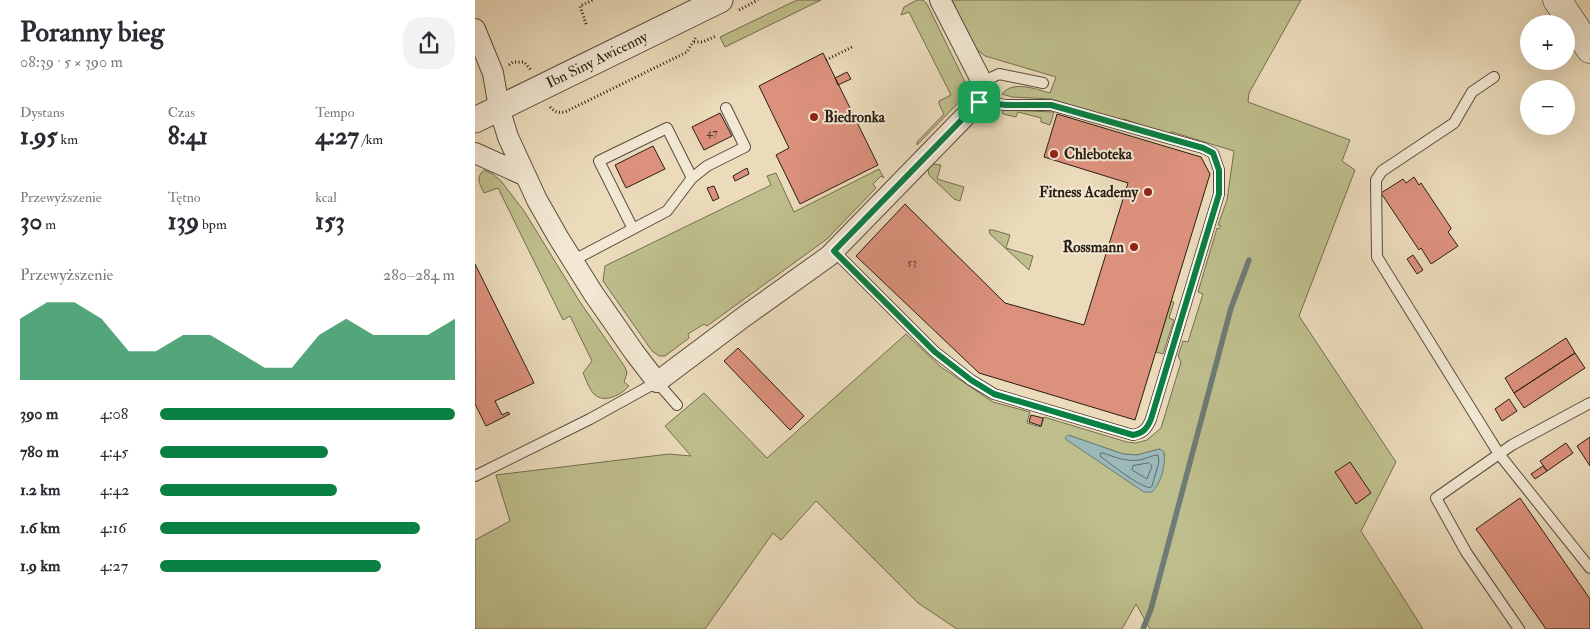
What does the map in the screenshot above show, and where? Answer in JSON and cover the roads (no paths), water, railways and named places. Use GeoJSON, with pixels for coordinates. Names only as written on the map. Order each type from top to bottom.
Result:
{"type":"FeatureCollection","features":[{"type":"Feature","properties":{"kind":"main road"},"geometry":{"type":"LineString","coordinates":[[1557,0],[1584,34]]}},
{"type":"Feature","properties":{"kind":"street","name":"Ibn Siny Awicenny"},"geometry":{"type":"LineString","coordinates":[[475,120],[720,0]]}},
{"type":"Feature","properties":{"kind":"street"},"geometry":{"type":"LineString","coordinates":[[475,30],[493,73],[499,108],[515,154],[545,215],[572,261],[615,326],[657,382],[834,251],[979,102],[982,82],[940,0]]}},
{"type":"Feature","properties":{"kind":"street"},"geometry":{"type":"LineString","coordinates":[[475,153],[526,176]]}},
{"type":"Feature","properties":{"kind":"lane"},"geometry":{"type":"LineString","coordinates":[[982,82],[999,74],[1043,83]]}},
{"type":"Feature","properties":{"kind":"lane"},"geometry":{"type":"LineString","coordinates":[[1494,77],[1472,92],[1454,123],[1382,171],[1376,180],[1377,257],[1499,454],[1590,568]]}},
{"type":"Feature","properties":{"kind":"lane"},"geometry":{"type":"LineString","coordinates":[[834,251],[935,352],[971,380],[994,394],[1133,435],[1142,433],[1147,428],[1219,194],[1219,170],[1213,153],[1203,148],[1051,105],[1006,105],[979,102]]}},
{"type":"Feature","properties":{"kind":"lane"},"geometry":{"type":"LineString","coordinates":[[572,261],[667,211],[692,178],[707,166],[745,147],[726,108]]}},
{"type":"Feature","properties":{"kind":"lane"},"geometry":{"type":"LineString","coordinates":[[633,228],[599,161],[667,128],[692,178]]}},
{"type":"Feature","properties":{"kind":"lane"},"geometry":{"type":"LineString","coordinates":[[475,476],[590,419],[657,382],[677,405]]}},
{"type":"Feature","properties":{"kind":"lane"},"geometry":{"type":"LineString","coordinates":[[1519,629],[1466,552],[1436,498],[1512,445],[1590,403]]}},
{"type":"Feature","properties":{"kind":"water"},"geometry":{"type":"Polygon","coordinates":[[[1068,435],[1123,454],[1137,455],[1160,449],[1164,452],[1164,462],[1158,484],[1152,492],[1144,492],[1067,440],[1065,438],[1068,435]]]}},
{"type":"Feature","properties":{"kind":"waterway"},"geometry":{"type":"LineString","coordinates":[[1143,629],[1151,609],[1231,308],[1249,260]]}},
{"type":"Feature","properties":{"kind":"place","name":"Biedronka"},"geometry":{"type":"Point","coordinates":[814,117]}},
{"type":"Feature","properties":{"kind":"place","name":"Chleboteka"},"geometry":{"type":"Point","coordinates":[1054,154]}},
{"type":"Feature","properties":{"kind":"place","name":"Fitness Academy"},"geometry":{"type":"Point","coordinates":[1148,192]}},
{"type":"Feature","properties":{"kind":"place","name":"Rossmann"},"geometry":{"type":"Point","coordinates":[1134,247]}}]}
